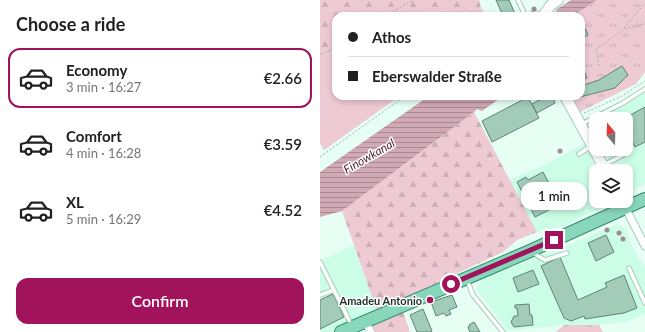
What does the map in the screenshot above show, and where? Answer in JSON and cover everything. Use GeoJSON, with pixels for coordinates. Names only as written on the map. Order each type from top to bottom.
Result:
{"type":"FeatureCollection","features":[{"type":"Feature","properties":{"kind":"main road"},"geometry":{"type":"LineString","coordinates":[[546,12],[551,5],[558,0]]}},
{"type":"Feature","properties":{"kind":"main road"},"geometry":{"type":"LineString","coordinates":[[567,100],[589,141]]}},
{"type":"Feature","properties":{"kind":"main road"},"geometry":{"type":"LineString","coordinates":[[633,202],[645,199]]}},
{"type":"Feature","properties":{"kind":"main road"},"geometry":{"type":"LineString","coordinates":[[341,332],[353,327],[367,329],[466,277],[530,251],[618,208]]}},
{"type":"Feature","properties":{"kind":"street"},"geometry":{"type":"LineString","coordinates":[[626,208],[645,246]]}},
{"type":"Feature","properties":{"kind":"lane"},"geometry":{"type":"LineString","coordinates":[[518,0],[523,12]]}},
{"type":"Feature","properties":{"kind":"lane"},"geometry":{"type":"LineString","coordinates":[[578,121],[623,103],[645,89]]}},
{"type":"Feature","properties":{"kind":"lane"},"geometry":{"type":"LineString","coordinates":[[579,154],[589,148]]}},
{"type":"Feature","properties":{"kind":"lane"},"geometry":{"type":"LineString","coordinates":[[611,164],[622,156]]}},
{"type":"Feature","properties":{"kind":"lane"},"geometry":{"type":"LineString","coordinates":[[530,251],[545,260],[567,252]]}},
{"type":"Feature","properties":{"kind":"lane"},"geometry":{"type":"LineString","coordinates":[[320,262],[353,327]]}},
{"type":"Feature","properties":{"kind":"lane"},"geometry":{"type":"LineString","coordinates":[[629,268],[645,303]]}},
{"type":"Feature","properties":{"kind":"lane"},"geometry":{"type":"LineString","coordinates":[[466,277],[473,295],[503,332]]}},
{"type":"Feature","properties":{"kind":"lane"},"geometry":{"type":"LineString","coordinates":[[320,296],[334,290]]}},
{"type":"Feature","properties":{"kind":"path"},"geometry":{"type":"LineString","coordinates":[[392,12],[404,4],[414,0]]}},
{"type":"Feature","properties":{"kind":"path"},"geometry":{"type":"LineString","coordinates":[[599,66],[596,50],[624,29],[645,3]]}},
{"type":"Feature","properties":{"kind":"path"},"geometry":{"type":"LineString","coordinates":[[624,29],[645,24]]}},
{"type":"Feature","properties":{"kind":"path"},"geometry":{"type":"LineString","coordinates":[[320,54],[332,50]]}},
{"type":"Feature","properties":{"kind":"path"},"geometry":{"type":"LineString","coordinates":[[578,121],[645,81]]}},
{"type":"Feature","properties":{"kind":"path"},"geometry":{"type":"LineString","coordinates":[[320,157],[399,100]]}},
{"type":"Feature","properties":{"kind":"shaded area"},"geometry":{"type":"Polygon","coordinates":[[[645,93],[645,184],[633,190],[633,164],[611,164],[607,156],[633,156],[633,112],[614,111],[645,93]]]}},
{"type":"Feature","properties":{"kind":"shaded area"},"geometry":{"type":"Polygon","coordinates":[[[584,144],[594,164],[589,164],[589,208],[600,208],[564,226],[537,232],[509,180],[544,165],[584,144]]]}},
{"type":"Feature","properties":{"kind":"shaded area"},"geometry":{"type":"Polygon","coordinates":[[[615,225],[621,226],[625,229],[639,259],[645,266],[645,314],[626,322],[599,325],[563,325],[508,331],[477,290],[482,278],[564,247],[615,225]]]}},
{"type":"Feature","properties":{"kind":"shaded area"},"geometry":{"type":"Polygon","coordinates":[[[354,245],[377,311],[331,332],[320,332],[320,261],[354,245]]]}},
{"type":"Feature","properties":{"kind":"green space"},"geometry":{"type":"Polygon","coordinates":[[[320,0],[479,0],[481,8],[419,12],[332,12],[332,46],[320,52],[320,0]]]}},
{"type":"Feature","properties":{"kind":"green space"},"geometry":{"type":"Polygon","coordinates":[[[597,0],[645,0],[645,72],[636,84],[580,112],[573,100],[585,100],[585,12],[579,12],[597,0]]]}},
{"type":"Feature","properties":{"kind":"green space"},"geometry":{"type":"Polygon","coordinates":[[[481,8],[484,12],[419,12],[481,8]]]}},
{"type":"Feature","properties":{"kind":"green space"},"geometry":{"type":"Polygon","coordinates":[[[332,46],[332,100],[394,100],[324,150],[320,143],[320,52],[332,46]]]}},
{"type":"Feature","properties":{"kind":"green space"},"geometry":{"type":"Polygon","coordinates":[[[474,112],[537,232],[517,240],[503,252],[377,311],[342,211],[474,112]]]}},
{"type":"Feature","properties":{"kind":"green space"},"geometry":{"type":"Polygon","coordinates":[[[403,312],[410,332],[374,332],[373,326],[403,312]]]}},
{"type":"Feature","properties":{"kind":"green space"},"geometry":{"type":"Polygon","coordinates":[[[564,325],[599,325],[603,332],[556,332],[564,325]]]}},
{"type":"Feature","properties":{"kind":"water"},"geometry":{"type":"Polygon","coordinates":[[[571,0],[597,0],[579,12],[556,12],[557,9],[571,0]]]}},
{"type":"Feature","properties":{"kind":"water","name":"Finowkanal"},"geometry":{"type":"Polygon","coordinates":[[[423,100],[498,100],[482,111],[477,109],[342,211],[320,217],[320,172],[423,100]]]}},
{"type":"Feature","properties":{"kind":"building"},"geometry":{"type":"Polygon","coordinates":[[[496,0],[509,0],[514,12],[501,12],[496,0]]]}},
{"type":"Feature","properties":{"kind":"building"},"geometry":{"type":"Polygon","coordinates":[[[585,28],[588,35],[585,37],[585,28]]]}},
{"type":"Feature","properties":{"kind":"building"},"geometry":{"type":"Polygon","coordinates":[[[622,66],[628,75],[615,88],[585,96],[585,85],[599,80],[622,66]]]}},
{"type":"Feature","properties":{"kind":"building"},"geometry":{"type":"Polygon","coordinates":[[[522,100],[530,100],[539,118],[492,142],[482,121],[522,100]]]}},
{"type":"Feature","properties":{"kind":"building"},"geometry":{"type":"Polygon","coordinates":[[[539,100],[554,100],[555,103],[537,113],[532,104],[539,100]]]}},
{"type":"Feature","properties":{"kind":"building"},"geometry":{"type":"Polygon","coordinates":[[[645,107],[645,142],[635,147],[633,143],[633,114],[645,107]]]}},
{"type":"Feature","properties":{"kind":"building"},"geometry":{"type":"Polygon","coordinates":[[[543,172],[551,187],[558,183],[567,201],[535,217],[517,182],[526,177],[528,180],[543,172]]]}},
{"type":"Feature","properties":{"kind":"building"},"geometry":{"type":"Polygon","coordinates":[[[606,235],[614,252],[596,261],[588,243],[606,235]]]}},
{"type":"Feature","properties":{"kind":"building"},"geometry":{"type":"Polygon","coordinates":[[[560,257],[578,300],[607,287],[605,283],[624,275],[637,308],[624,313],[585,319],[584,316],[571,321],[564,318],[541,266],[560,257]]]}},
{"type":"Feature","properties":{"kind":"building"},"geometry":{"type":"Polygon","coordinates":[[[533,270],[539,284],[518,292],[513,278],[533,270]]]}},
{"type":"Feature","properties":{"kind":"building"},"geometry":{"type":"Polygon","coordinates":[[[333,294],[344,317],[320,329],[320,300],[333,294]]]}},
{"type":"Feature","properties":{"kind":"building"},"geometry":{"type":"Polygon","coordinates":[[[452,295],[457,307],[449,310],[451,314],[446,316],[444,313],[436,316],[431,302],[452,295]]]}},
{"type":"Feature","properties":{"kind":"building"},"geometry":{"type":"Polygon","coordinates":[[[529,304],[533,325],[514,327],[511,322],[514,316],[518,316],[515,305],[529,304]]]}},
{"type":"Feature","properties":{"kind":"building"},"geometry":{"type":"Polygon","coordinates":[[[423,309],[432,331],[430,332],[417,332],[410,315],[423,309]]]}},
{"type":"Feature","properties":{"kind":"building"},"geometry":{"type":"Polygon","coordinates":[[[474,322],[480,332],[470,332],[468,327],[474,322]]]}},
{"type":"Feature","properties":{"kind":"place","name":"Amadeu Antonio"},"geometry":{"type":"Point","coordinates":[430,300]}},
{"type":"Feature","properties":{"kind":"route"},"geometry":{"type":"LineString","coordinates":[[451,284],[554,240]]}}]}
